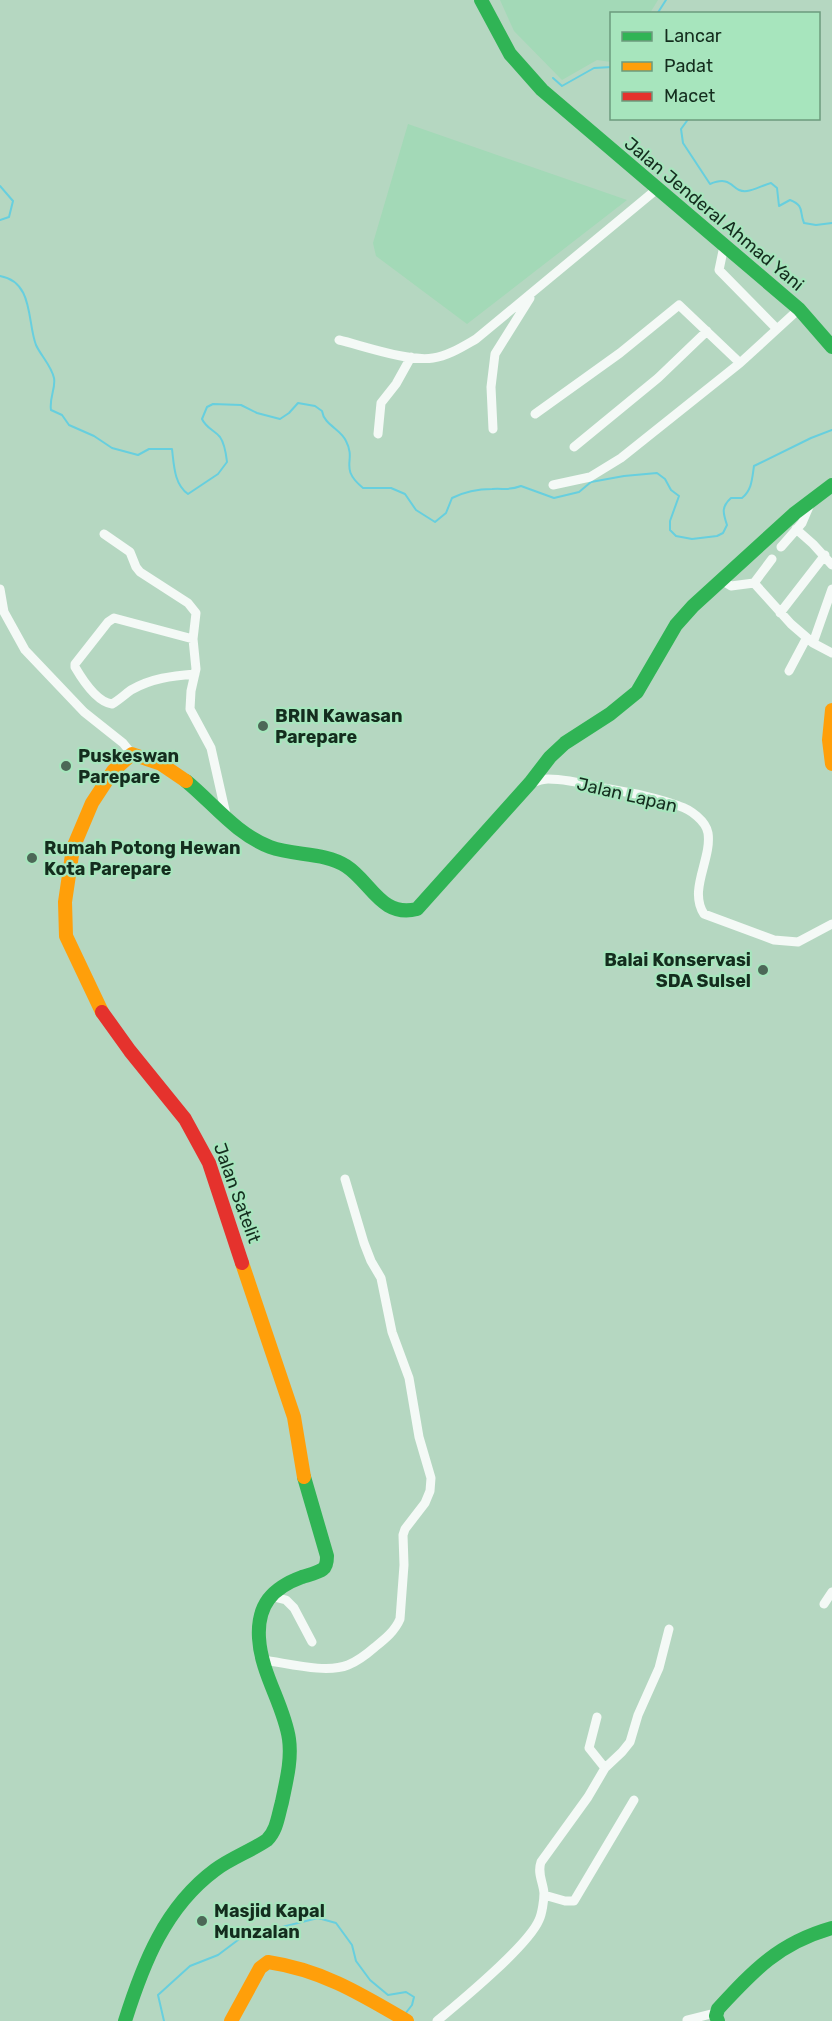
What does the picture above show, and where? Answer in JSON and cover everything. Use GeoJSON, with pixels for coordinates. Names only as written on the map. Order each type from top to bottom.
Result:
{"type":"FeatureCollection","features":[{"type":"Feature","properties":{"kind":"main road","name":"Jalan Jenderal Ahmad Yani"},"geometry":{"type":"LineString","coordinates":[[481,0],[510,54],[542,90],[799,309],[832,347]]}},
{"type":"Feature","properties":{"kind":"main road"},"geometry":{"type":"LineString","coordinates":[[132,754],[148,759],[185,781],[237,829],[257,841],[281,850],[321,856],[339,862],[356,873],[389,906],[410,912],[417,909],[530,783],[550,757],[565,743],[610,714],[637,692],[650,674],[676,625],[693,606],[813,498],[832,485]]}},
{"type":"Feature","properties":{"kind":"main road"},"geometry":{"type":"LineString","coordinates":[[832,710],[829,740],[832,764]]}},
{"type":"Feature","properties":{"kind":"main road","name":"Jalan Satelit"},"geometry":{"type":"LineString","coordinates":[[132,754],[113,771],[92,803],[76,840],[66,891],[66,936],[99,1008],[130,1052],[185,1119],[209,1163],[294,1418],[300,1459],[327,1562],[323,1569],[278,1588],[270,1596]]}},
{"type":"Feature","properties":{"kind":"main road"},"geometry":{"type":"LineString","coordinates":[[125,2021],[143,1965],[172,1912],[201,1881],[267,1840],[273,1834],[277,1823],[291,1751],[283,1714],[263,1660],[258,1622],[262,1606],[270,1596]]}},
{"type":"Feature","properties":{"kind":"main road"},"geometry":{"type":"LineString","coordinates":[[717,2019],[718,2009],[748,1977],[784,1946],[814,1932],[832,1928]]}},
{"type":"Feature","properties":{"kind":"main road"},"geometry":{"type":"LineString","coordinates":[[231,2021],[260,1968],[268,1962],[288,1964],[341,1982],[403,2019]]}},
{"type":"Feature","properties":{"kind":"street"},"geometry":{"type":"LineString","coordinates":[[339,340],[411,357],[430,359],[459,350],[476,339],[657,189]]}},
{"type":"Feature","properties":{"kind":"street"},"geometry":{"type":"LineString","coordinates":[[724,246],[719,270],[777,329]]}},
{"type":"Feature","properties":{"kind":"street"},"geometry":{"type":"LineString","coordinates":[[493,429],[491,387],[495,354],[534,291]]}},
{"type":"Feature","properties":{"kind":"street"},"geometry":{"type":"LineString","coordinates":[[536,414],[620,353],[679,304],[740,363]]}},
{"type":"Feature","properties":{"kind":"street"},"geometry":{"type":"LineString","coordinates":[[553,485],[590,477],[621,458],[740,363],[799,309]]}},
{"type":"Feature","properties":{"kind":"street"},"geometry":{"type":"LineString","coordinates":[[574,447],[658,378],[707,331]]}},
{"type":"Feature","properties":{"kind":"street"},"geometry":{"type":"LineString","coordinates":[[378,434],[381,403],[396,384],[411,357]]}},
{"type":"Feature","properties":{"kind":"street"},"geometry":{"type":"LineString","coordinates":[[781,547],[806,516],[813,498]]}},
{"type":"Feature","properties":{"kind":"street"},"geometry":{"type":"LineString","coordinates":[[796,529],[825,555],[832,565]]}},
{"type":"Feature","properties":{"kind":"street"},"geometry":{"type":"LineString","coordinates":[[104,534],[130,552],[140,572],[192,606],[195,613],[193,639],[195,674],[190,709],[212,748],[227,819]]}},
{"type":"Feature","properties":{"kind":"street"},"geometry":{"type":"LineString","coordinates":[[780,613],[825,555]]}},
{"type":"Feature","properties":{"kind":"street"},"geometry":{"type":"LineString","coordinates":[[721,580],[731,586],[754,583],[772,560]]}},
{"type":"Feature","properties":{"kind":"street"},"geometry":{"type":"LineString","coordinates":[[754,583],[809,641],[832,653]]}},
{"type":"Feature","properties":{"kind":"street"},"geometry":{"type":"LineString","coordinates":[[0,589],[2,610],[14,633],[32,658],[84,712],[123,743],[132,754]]}},
{"type":"Feature","properties":{"kind":"street"},"geometry":{"type":"LineString","coordinates":[[789,671],[809,641],[832,589]]}},
{"type":"Feature","properties":{"kind":"street"},"geometry":{"type":"LineString","coordinates":[[193,639],[114,618],[108,622],[75,666],[101,700],[108,704],[112,704],[150,681],[195,674]]}},
{"type":"Feature","properties":{"kind":"street","name":"Jalan Lapan"},"geometry":{"type":"LineString","coordinates":[[530,783],[547,779],[628,792],[681,806],[698,816],[708,832],[698,896],[699,906],[704,914],[774,940],[798,942],[832,924]]}},
{"type":"Feature","properties":{"kind":"street"},"geometry":{"type":"LineString","coordinates":[[263,1660],[340,1668],[359,1660],[388,1636],[400,1619],[404,1565],[403,1535],[425,1503],[430,1491],[429,1467],[419,1437],[410,1378],[392,1332],[381,1278],[364,1244],[345,1179]]}},
{"type":"Feature","properties":{"kind":"street"},"geometry":{"type":"LineString","coordinates":[[824,1604],[832,1592]]}},
{"type":"Feature","properties":{"kind":"street"},"geometry":{"type":"LineString","coordinates":[[270,1596],[286,1600],[294,1608],[312,1642]]}},
{"type":"Feature","properties":{"kind":"street"},"geometry":{"type":"LineString","coordinates":[[437,2021],[511,1954],[539,1921],[544,1895],[538,1869],[588,1797],[605,1768],[630,1742],[638,1715],[658,1668],[669,1629]]}},
{"type":"Feature","properties":{"kind":"street"},"geometry":{"type":"LineString","coordinates":[[597,1717],[590,1748],[605,1768]]}},
{"type":"Feature","properties":{"kind":"street"},"geometry":{"type":"LineString","coordinates":[[544,1895],[565,1901],[574,1900],[634,1800]]}},
{"type":"Feature","properties":{"kind":"street"},"geometry":{"type":"LineString","coordinates":[[445,2021],[449,2011]]}},
{"type":"Feature","properties":{"kind":"street"},"geometry":{"type":"LineString","coordinates":[[687,2020],[711,2014],[717,2019]]}},
{"type":"Feature","properties":{"kind":"shaded area"},"geometry":{"type":"Polygon","coordinates":[[[500,0],[658,0],[651,12],[610,12],[610,62],[597,60],[562,80],[514,31],[500,0]]]}},
{"type":"Feature","properties":{"kind":"shaded area"},"geometry":{"type":"Polygon","coordinates":[[[408,124],[627,200],[467,324],[376,256],[373,243],[408,124]]]}},
{"type":"Feature","properties":{"kind":"waterway"},"geometry":{"type":"LineString","coordinates":[[658,12],[666,0]]}},
{"type":"Feature","properties":{"kind":"waterway"},"geometry":{"type":"LineString","coordinates":[[553,78],[562,86],[594,68],[610,67]]}},
{"type":"Feature","properties":{"kind":"waterway"},"geometry":{"type":"LineString","coordinates":[[688,120],[681,129],[683,143],[710,184],[724,181],[742,191],[747,191],[771,183],[777,188],[779,206],[790,200],[795,202],[800,207],[804,223],[816,225],[832,223]]}},
{"type":"Feature","properties":{"kind":"waterway"},"geometry":{"type":"LineString","coordinates":[[0,186],[13,201],[9,217],[0,220]]}},
{"type":"Feature","properties":{"kind":"waterway"},"geometry":{"type":"LineString","coordinates":[[0,276],[11,280],[24,294],[36,345],[54,378],[51,410],[62,415],[69,425],[94,436],[112,448],[138,455],[149,449],[172,449],[177,480],[188,494],[218,474],[227,462],[222,440],[202,419],[207,407],[213,404],[241,405],[257,413],[280,419],[298,403],[315,406],[322,411],[326,420],[344,437],[349,448],[351,475],[363,488],[391,488],[405,494],[416,510],[435,522],[446,513],[452,498],[471,491],[521,486],[554,498],[579,492],[591,482],[657,473],[679,496],[670,521],[670,530],[676,536],[692,539],[717,536],[723,533],[727,525],[724,507],[731,498],[742,498],[748,491],[754,466],[832,430]]}},
{"type":"Feature","properties":{"kind":"waterway"},"geometry":{"type":"LineString","coordinates":[[164,2021],[158,1995],[190,1966],[218,1955],[242,1937],[318,1918],[336,1923],[352,1945],[356,1961],[370,1980],[388,1995],[406,1992],[414,1997],[412,2005],[405,2014]]}},
{"type":"Feature","properties":{"kind":"traffic: fast"},"geometry":{"type":"LineString","coordinates":[[481,0],[510,54],[542,90],[799,309],[832,347]]}},
{"type":"Feature","properties":{"kind":"traffic: fast"},"geometry":{"type":"LineString","coordinates":[[186,781],[236,826],[258,841],[279,850],[328,858],[355,873],[385,904],[405,910],[417,909],[530,783],[550,757],[565,743],[610,714],[637,692],[676,625],[693,606],[795,513],[832,485]]}},
{"type":"Feature","properties":{"kind":"traffic: fast"},"geometry":{"type":"LineString","coordinates":[[125,2021],[148,1958],[169,1919],[182,1901],[215,1870],[267,1840],[277,1823],[287,1779],[290,1747],[286,1726],[264,1664],[259,1626],[264,1607],[275,1592],[291,1581],[316,1573],[326,1565],[327,1556],[304,1477]]}},
{"type":"Feature","properties":{"kind":"traffic: fast"},"geometry":{"type":"LineString","coordinates":[[718,2021],[716,2016],[718,2009],[756,1970],[782,1950],[813,1934],[832,1928]]}},
{"type":"Feature","properties":{"kind":"traffic: slow"},"geometry":{"type":"LineString","coordinates":[[832,710],[829,740],[832,764]]}},
{"type":"Feature","properties":{"kind":"traffic: slow"},"geometry":{"type":"LineString","coordinates":[[102,1012],[66,936],[65,902],[73,848],[92,803],[113,771],[132,754],[161,764],[186,781]]}},
{"type":"Feature","properties":{"kind":"traffic: slow"},"geometry":{"type":"LineString","coordinates":[[242,1263],[294,1417],[304,1477]]}},
{"type":"Feature","properties":{"kind":"traffic: slow"},"geometry":{"type":"LineString","coordinates":[[231,2021],[260,1968],[268,1962],[324,1977],[407,2021]]}},
{"type":"Feature","properties":{"kind":"traffic: jam"},"geometry":{"type":"LineString","coordinates":[[102,1012],[185,1119],[209,1163],[242,1263]]}},
{"type":"Feature","properties":{"kind":"place","name":"BRIN Kawasan Parepare"},"geometry":{"type":"Point","coordinates":[263,726]}},
{"type":"Feature","properties":{"kind":"place","name":"Puskeswan Parepare"},"geometry":{"type":"Point","coordinates":[66,766]}},
{"type":"Feature","properties":{"kind":"place","name":"Rumah Potong Hewan Kota Parepare"},"geometry":{"type":"Point","coordinates":[32,858]}},
{"type":"Feature","properties":{"kind":"place","name":"Balai Konservasi SDA Sulsel"},"geometry":{"type":"Point","coordinates":[763,970]}},
{"type":"Feature","properties":{"kind":"place","name":"Masjid Kapal Munzalan"},"geometry":{"type":"Point","coordinates":[202,1921]}}]}
